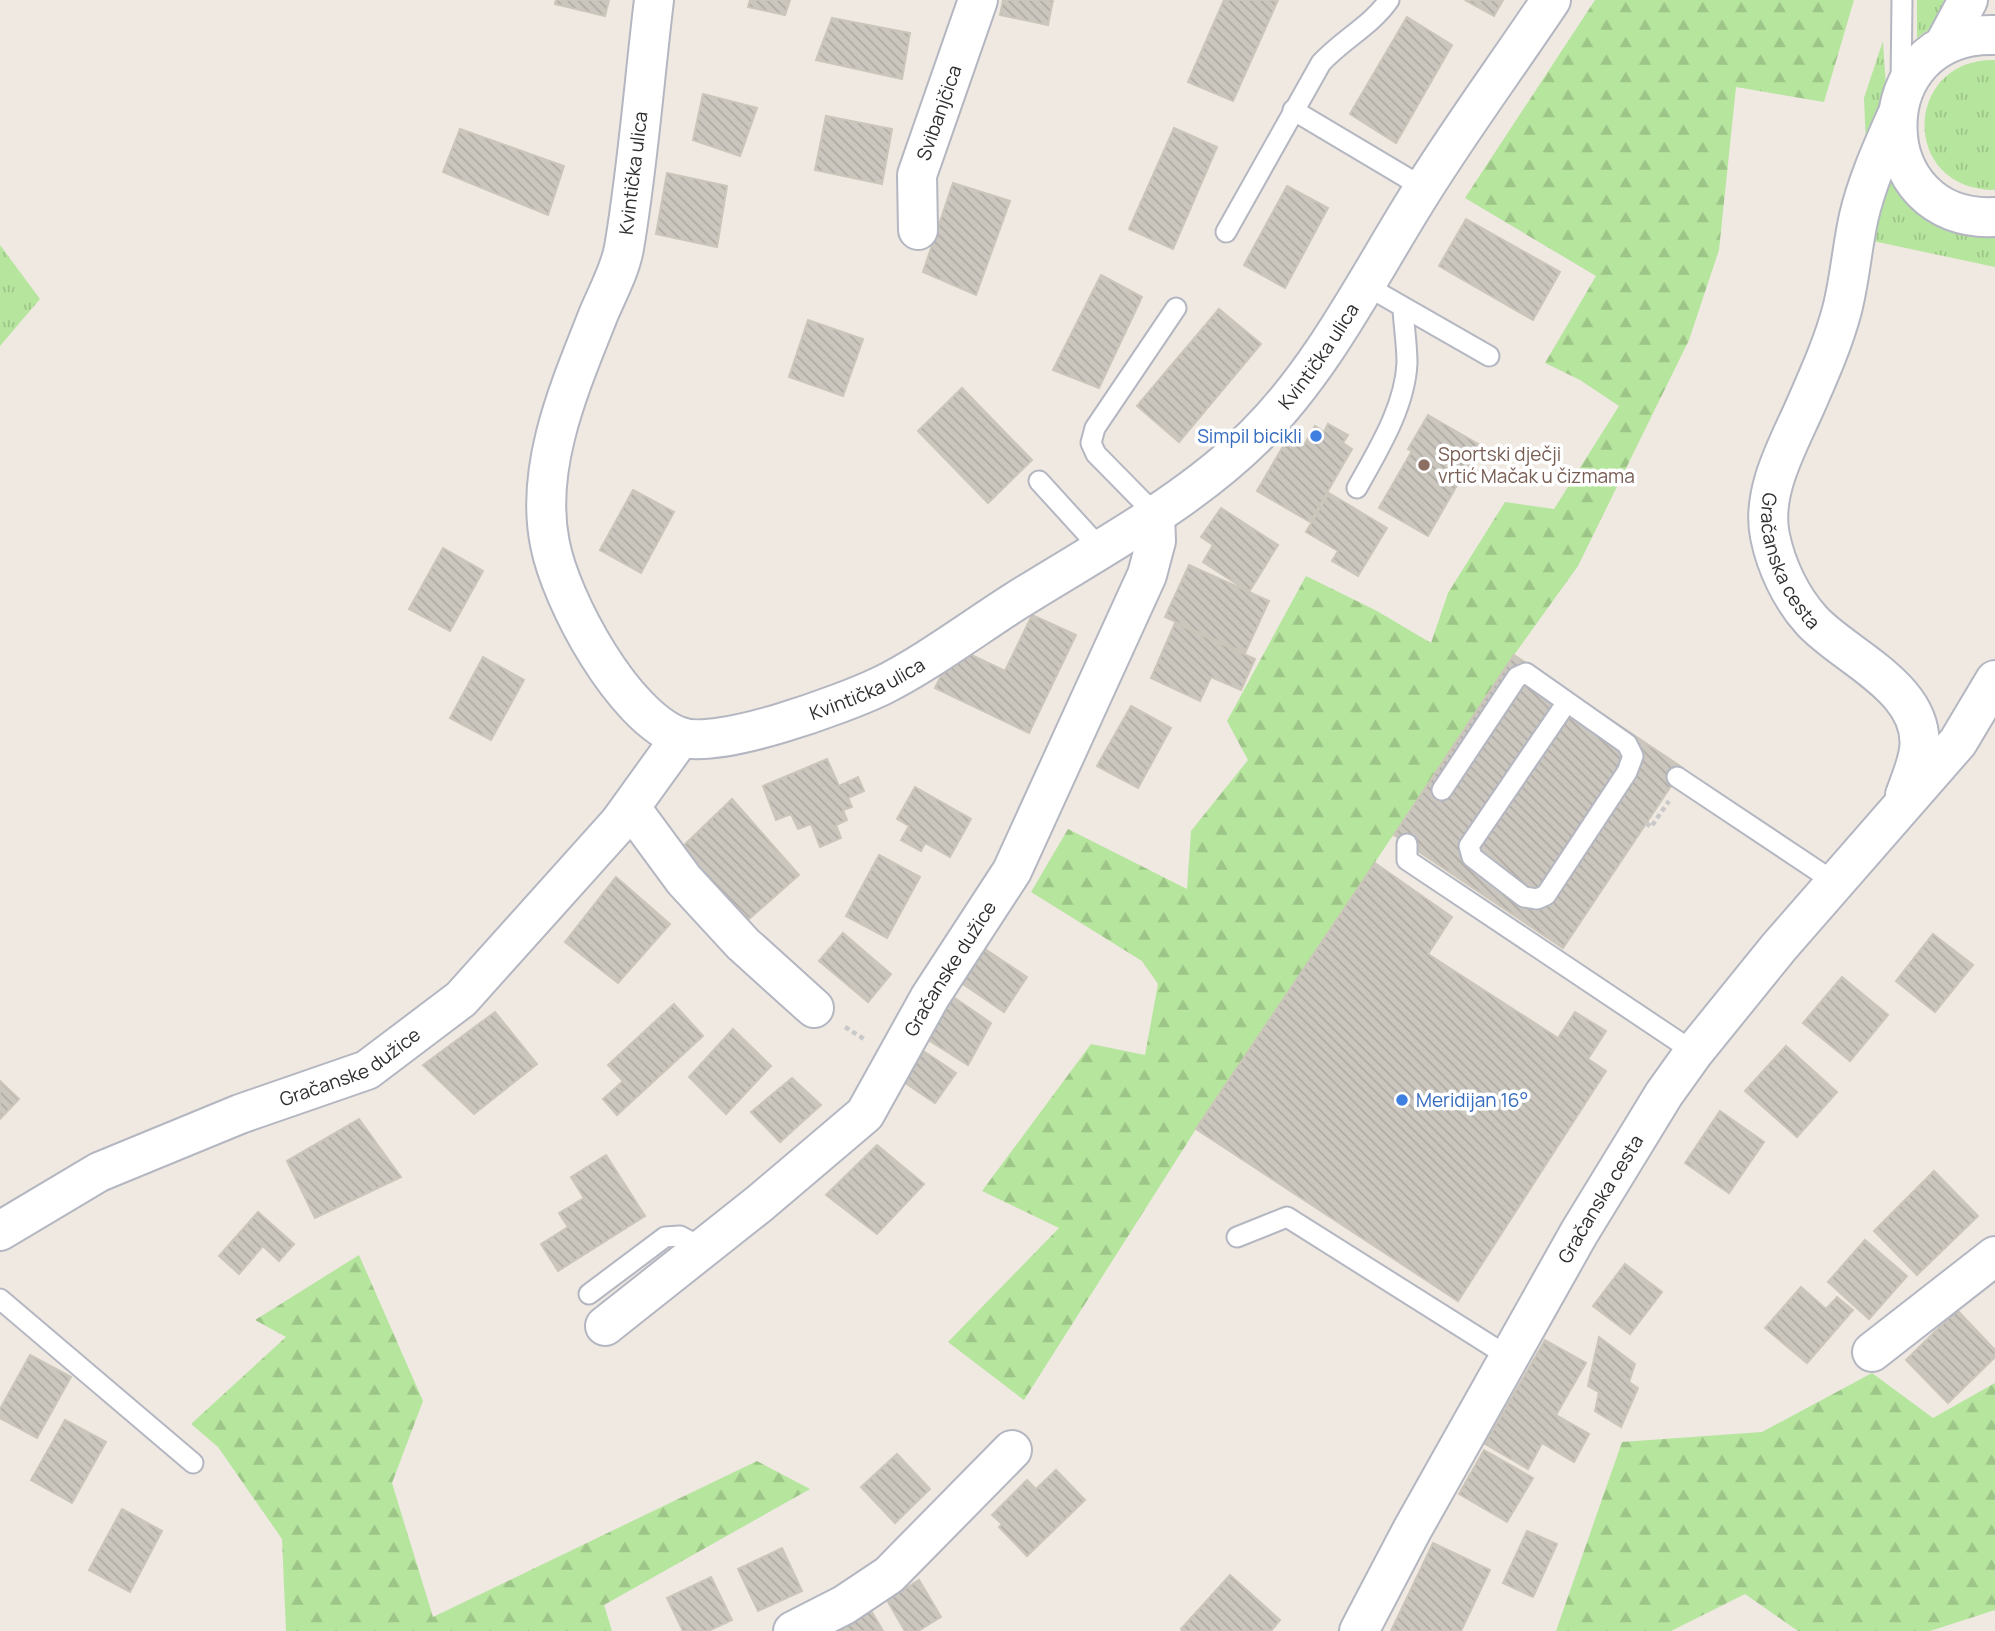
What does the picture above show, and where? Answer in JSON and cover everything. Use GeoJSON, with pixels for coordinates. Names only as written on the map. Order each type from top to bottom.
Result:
{"type":"FeatureCollection","features":[{"type":"Feature","properties":{"kind":"street","name":"Kvintička ulica"},"geometry":{"type":"LineString","coordinates":[[654,0],[623,253],[564,402],[546,492],[549,541],[561,582],[584,633],[614,679],[644,712],[681,737],[709,739],[749,734],[883,685],[1155,514],[1201,482],[1255,436],[1313,365],[1424,188],[1551,0]]}},
{"type":"Feature","properties":{"kind":"street","name":"Svibanjčica"},"geometry":{"type":"LineString","coordinates":[[918,230],[917,175],[978,0]]}},
{"type":"Feature","properties":{"kind":"street"},"geometry":{"type":"LineString","coordinates":[[1944,45],[1968,0]]}},
{"type":"Feature","properties":{"kind":"street"},"geometry":{"type":"LineString","coordinates":[[1944,45],[1977,34],[1995,35]]}},
{"type":"Feature","properties":{"kind":"street","name":"Gračanska cesta"},"geometry":{"type":"LineString","coordinates":[[1901,807],[1920,748],[1918,729],[1910,709],[1895,689],[1812,621],[1796,600],[1779,567],[1769,533],[1770,500],[1778,467],[1827,355],[1842,312],[1859,217],[1899,105],[1926,58],[1944,45]]}},
{"type":"Feature","properties":{"kind":"street"},"geometry":{"type":"LineString","coordinates":[[1899,105],[1899,150],[1919,187],[1952,211],[1982,218],[1995,217]]}},
{"type":"Feature","properties":{"kind":"street","name":"Gračanske dužice"},"geometry":{"type":"LineString","coordinates":[[597,1310],[705,1249],[865,1114],[930,997],[1012,871],[1147,575],[1156,541],[1155,514]]}},
{"type":"Feature","properties":{"kind":"street","name":"Gračanska cesta"},"geometry":{"type":"LineString","coordinates":[[1359,1631],[1579,1233],[1694,1052],[1958,742],[1992,687]]}},
{"type":"Feature","properties":{"kind":"street"},"geometry":{"type":"LineString","coordinates":[[1895,689],[1934,710],[1954,710],[1972,705],[1992,687]]}},
{"type":"Feature","properties":{"kind":"street","name":"Gračanske dužice"},"geometry":{"type":"LineString","coordinates":[[0,1231],[99,1172],[240,1114],[368,1070],[461,999],[538,916],[631,808],[681,737]]}},
{"type":"Feature","properties":{"kind":"street"},"geometry":{"type":"LineString","coordinates":[[631,808],[684,880],[743,944],[814,1007]]}},
{"type":"Feature","properties":{"kind":"street"},"geometry":{"type":"LineString","coordinates":[[1872,1352],[1995,1256]]}},
{"type":"Feature","properties":{"kind":"street"},"geometry":{"type":"LineString","coordinates":[[793,1631],[844,1605],[889,1575],[1012,1450]]}},
{"type":"Feature","properties":{"kind":"lane"},"geometry":{"type":"LineString","coordinates":[[1226,232],[1321,63],[1342,41],[1371,21],[1389,0]]}},
{"type":"Feature","properties":{"kind":"lane"},"geometry":{"type":"LineString","coordinates":[[1899,105],[1902,0]]}},
{"type":"Feature","properties":{"kind":"lane"},"geometry":{"type":"LineString","coordinates":[[1293,110],[1424,188]]}},
{"type":"Feature","properties":{"kind":"lane"},"geometry":{"type":"LineString","coordinates":[[1365,285],[1489,356]]}},
{"type":"Feature","properties":{"kind":"lane"},"geometry":{"type":"LineString","coordinates":[[1155,514],[1096,454],[1091,443],[1095,428],[1176,308]]}},
{"type":"Feature","properties":{"kind":"lane"},"geometry":{"type":"LineString","coordinates":[[1357,488],[1381,444],[1400,397],[1407,364],[1403,309]]}},
{"type":"Feature","properties":{"kind":"lane"},"geometry":{"type":"LineString","coordinates":[[1039,481],[1100,548]]}},
{"type":"Feature","properties":{"kind":"lane"},"geometry":{"type":"LineString","coordinates":[[1442,790],[1517,677],[1526,673],[1627,744],[1633,756],[1627,772],[1546,895],[1537,900],[1524,897],[1472,857],[1469,846],[1567,702]]}},
{"type":"Feature","properties":{"kind":"lane"},"geometry":{"type":"LineString","coordinates":[[1677,777],[1836,883]]}},
{"type":"Feature","properties":{"kind":"lane"},"geometry":{"type":"LineString","coordinates":[[1407,844],[1407,860],[1694,1052]]}},
{"type":"Feature","properties":{"kind":"lane"},"geometry":{"type":"LineString","coordinates":[[1237,1237],[1287,1217],[1509,1357]]}},
{"type":"Feature","properties":{"kind":"lane"},"geometry":{"type":"LineString","coordinates":[[0,1299],[193,1464]]}},
{"type":"Feature","properties":{"kind":"path"},"geometry":{"type":"LineString","coordinates":[[1646,823],[1651,827],[1667,803]]}},
{"type":"Feature","properties":{"kind":"path"},"geometry":{"type":"LineString","coordinates":[[814,1007],[895,1058]]}},
{"type":"Feature","properties":{"kind":"green space"},"geometry":{"type":"Polygon","coordinates":[[[1595,0],[1854,0],[1824,102],[1736,87],[1719,250],[1689,340],[1578,566],[1514,655],[1196,1129],[1024,1400],[948,1342],[1059,1228],[982,1191],[1091,1044],[1145,1055],[1158,984],[1142,961],[1031,892],[1068,829],[1187,889],[1191,831],[1248,760],[1227,721],[1306,576],[1377,611],[1431,643],[1448,593],[1505,502],[1554,509],[1619,406],[1580,380],[1545,363],[1596,276],[1465,198],[1595,0]]]}},
{"type":"Feature","properties":{"kind":"green space"},"geometry":{"type":"Polygon","coordinates":[[[1917,0],[1944,0],[1934,26],[1917,38],[1917,0]]]}},
{"type":"Feature","properties":{"kind":"green space"},"geometry":{"type":"Polygon","coordinates":[[[1883,41],[1886,88],[1866,144],[1864,98],[1883,41]]]}},
{"type":"Feature","properties":{"kind":"green space"},"geometry":{"type":"Polygon","coordinates":[[[1995,60],[1995,190],[1964,184],[1942,169],[1929,148],[1924,124],[1929,100],[1943,79],[1965,65],[1995,60]]]}},
{"type":"Feature","properties":{"kind":"green space"},"geometry":{"type":"Polygon","coordinates":[[[1889,180],[1914,205],[1950,232],[1995,237],[1995,267],[1873,241],[1875,220],[1889,180]]]}},
{"type":"Feature","properties":{"kind":"green space"},"geometry":{"type":"Polygon","coordinates":[[[0,245],[40,299],[0,346],[0,245]]]}},
{"type":"Feature","properties":{"kind":"green space"},"geometry":{"type":"Polygon","coordinates":[[[359,1255],[423,1401],[392,1483],[433,1617],[757,1461],[810,1489],[604,1605],[612,1631],[286,1631],[282,1539],[218,1447],[191,1424],[286,1337],[255,1320],[359,1255]]]}},
{"type":"Feature","properties":{"kind":"green space"},"geometry":{"type":"Polygon","coordinates":[[[1872,1373],[1933,1418],[1995,1383],[1995,1610],[1930,1631],[1798,1631],[1745,1594],[1671,1631],[1556,1631],[1622,1442],[1762,1432],[1872,1373]]]}},
{"type":"Feature","properties":{"kind":"building"},"geometry":{"type":"Polygon","coordinates":[[[556,0],[609,0],[605,16],[555,4],[556,0]]]}},
{"type":"Feature","properties":{"kind":"building"},"geometry":{"type":"Polygon","coordinates":[[[750,0],[790,0],[785,15],[748,7],[750,0]]]}},
{"type":"Feature","properties":{"kind":"building"},"geometry":{"type":"Polygon","coordinates":[[[1003,0],[1053,0],[1048,25],[1000,15],[1003,0]]]}},
{"type":"Feature","properties":{"kind":"building"},"geometry":{"type":"Polygon","coordinates":[[[1224,0],[1278,0],[1233,101],[1188,82],[1224,0]]]}},
{"type":"Feature","properties":{"kind":"building"},"geometry":{"type":"Polygon","coordinates":[[[1465,0],[1503,0],[1494,16],[1465,0]]]}},
{"type":"Feature","properties":{"kind":"building"},"geometry":{"type":"Polygon","coordinates":[[[1407,17],[1452,45],[1396,143],[1350,114],[1407,17]]]}},
{"type":"Feature","properties":{"kind":"building"},"geometry":{"type":"Polygon","coordinates":[[[832,18],[910,33],[902,79],[816,60],[832,18]]]}},
{"type":"Feature","properties":{"kind":"building"},"geometry":{"type":"Polygon","coordinates":[[[703,94],[757,108],[740,156],[693,140],[703,94]]]}},
{"type":"Feature","properties":{"kind":"building"},"geometry":{"type":"Polygon","coordinates":[[[826,116],[892,129],[882,184],[815,170],[826,116]]]}},
{"type":"Feature","properties":{"kind":"building"},"geometry":{"type":"Polygon","coordinates":[[[1174,128],[1217,147],[1173,249],[1129,229],[1174,128]]]}},
{"type":"Feature","properties":{"kind":"building"},"geometry":{"type":"Polygon","coordinates":[[[460,129],[564,166],[548,215],[443,172],[460,129]]]}},
{"type":"Feature","properties":{"kind":"building"},"geometry":{"type":"Polygon","coordinates":[[[667,173],[727,186],[717,247],[656,234],[667,173]]]}},
{"type":"Feature","properties":{"kind":"building"},"geometry":{"type":"Polygon","coordinates":[[[953,183],[1010,201],[976,295],[923,272],[953,183]]]}},
{"type":"Feature","properties":{"kind":"building"},"geometry":{"type":"Polygon","coordinates":[[[1287,186],[1328,208],[1285,288],[1244,265],[1287,186]]]}},
{"type":"Feature","properties":{"kind":"building"},"geometry":{"type":"Polygon","coordinates":[[[1466,219],[1560,272],[1533,320],[1439,266],[1466,219]]]}},
{"type":"Feature","properties":{"kind":"building"},"geometry":{"type":"Polygon","coordinates":[[[1101,275],[1142,297],[1099,388],[1053,370],[1101,275]]]}},
{"type":"Feature","properties":{"kind":"building"},"geometry":{"type":"Polygon","coordinates":[[[1219,309],[1261,344],[1179,442],[1137,406],[1219,309]]]}},
{"type":"Feature","properties":{"kind":"building"},"geometry":{"type":"Polygon","coordinates":[[[808,320],[863,339],[843,396],[789,377],[808,320]]]}},
{"type":"Feature","properties":{"kind":"building"},"geometry":{"type":"Polygon","coordinates":[[[962,388],[1032,460],[988,503],[918,431],[962,388]]]}},
{"type":"Feature","properties":{"kind":"building"},"geometry":{"type":"Polygon","coordinates":[[[1428,415],[1480,445],[1428,536],[1379,508],[1412,451],[1408,449],[1428,415]]]}},
{"type":"Feature","properties":{"kind":"building"},"geometry":{"type":"Polygon","coordinates":[[[1328,424],[1348,435],[1343,443],[1352,449],[1310,522],[1257,491],[1288,438],[1303,447],[1315,426],[1324,432],[1328,424]]]}},
{"type":"Feature","properties":{"kind":"building"},"geometry":{"type":"Polygon","coordinates":[[[633,490],[674,512],[641,573],[600,550],[633,490]]]}},
{"type":"Feature","properties":{"kind":"building"},"geometry":{"type":"Polygon","coordinates":[[[1329,493],[1387,528],[1358,576],[1332,561],[1338,551],[1306,532],[1329,493]]]}},
{"type":"Feature","properties":{"kind":"building"},"geometry":{"type":"Polygon","coordinates":[[[1221,508],[1278,545],[1249,592],[1203,562],[1213,545],[1201,537],[1221,508]]]}},
{"type":"Feature","properties":{"kind":"building"},"geometry":{"type":"Polygon","coordinates":[[[443,548],[483,571],[450,631],[409,609],[443,548]]]}},
{"type":"Feature","properties":{"kind":"building"},"geometry":{"type":"Polygon","coordinates":[[[1189,565],[1269,601],[1245,653],[1165,617],[1189,565]]]}},
{"type":"Feature","properties":{"kind":"building"},"geometry":{"type":"Polygon","coordinates":[[[1032,615],[1076,635],[1029,733],[935,688],[955,647],[1005,671],[1032,615]]]}},
{"type":"Feature","properties":{"kind":"building"},"geometry":{"type":"Polygon","coordinates":[[[1175,623],[1255,659],[1241,690],[1211,677],[1200,701],[1151,678],[1175,623]]]}},
{"type":"Feature","properties":{"kind":"building"},"geometry":{"type":"Polygon","coordinates":[[[1514,655],[1683,768],[1563,948],[1394,835],[1514,655]]]}},
{"type":"Feature","properties":{"kind":"building"},"geometry":{"type":"Polygon","coordinates":[[[483,657],[524,680],[491,740],[450,718],[483,657]]]}},
{"type":"Feature","properties":{"kind":"building"},"geometry":{"type":"Polygon","coordinates":[[[1131,706],[1171,728],[1138,788],[1097,766],[1131,706]]]}},
{"type":"Feature","properties":{"kind":"building"},"geometry":{"type":"Polygon","coordinates":[[[827,759],[839,786],[858,777],[864,791],[848,798],[852,807],[843,810],[847,820],[836,825],[841,838],[820,847],[811,824],[798,829],[791,814],[776,820],[763,786],[827,759]]]}},
{"type":"Feature","properties":{"kind":"building"},"geometry":{"type":"Polygon","coordinates":[[[915,787],[971,819],[950,857],[925,843],[921,851],[901,840],[909,826],[897,819],[915,787]]]}},
{"type":"Feature","properties":{"kind":"building"},"geometry":{"type":"Polygon","coordinates":[[[732,799],[799,875],[749,919],[678,851],[732,799]]]}},
{"type":"Feature","properties":{"kind":"building"},"geometry":{"type":"Polygon","coordinates":[[[879,855],[920,877],[887,938],[846,916],[879,855]]]}},
{"type":"Feature","properties":{"kind":"building","name":"Meridijan 16°"},"geometry":{"type":"Polygon","coordinates":[[[1375,863],[1452,917],[1428,954],[1558,1038],[1575,1012],[1606,1031],[1588,1059],[1606,1071],[1458,1301],[1196,1129],[1375,863]]]}},
{"type":"Feature","properties":{"kind":"building"},"geometry":{"type":"Polygon","coordinates":[[[616,877],[670,924],[618,983],[565,942],[616,877]]]}},
{"type":"Feature","properties":{"kind":"building"},"geometry":{"type":"Polygon","coordinates":[[[843,933],[891,974],[868,1002],[819,961],[843,933]]]}},
{"type":"Feature","properties":{"kind":"building"},"geometry":{"type":"Polygon","coordinates":[[[1933,934],[1973,965],[1935,1012],[1896,981],[1933,934]]]}},
{"type":"Feature","properties":{"kind":"building"},"geometry":{"type":"Polygon","coordinates":[[[982,947],[1027,977],[1004,1012],[960,982],[982,947]]]}},
{"type":"Feature","properties":{"kind":"building"},"geometry":{"type":"Polygon","coordinates":[[[1842,977],[1888,1015],[1850,1061],[1803,1023],[1842,977]]]}},
{"type":"Feature","properties":{"kind":"building"},"geometry":{"type":"Polygon","coordinates":[[[949,994],[991,1023],[968,1065],[919,1034],[949,994]]]}},
{"type":"Feature","properties":{"kind":"building"},"geometry":{"type":"Polygon","coordinates":[[[674,1004],[703,1036],[617,1115],[603,1099],[623,1081],[608,1065],[674,1004]]]}},
{"type":"Feature","properties":{"kind":"building"},"geometry":{"type":"Polygon","coordinates":[[[495,1012],[537,1064],[474,1114],[423,1065],[495,1012]]]}},
{"type":"Feature","properties":{"kind":"building"},"geometry":{"type":"Polygon","coordinates":[[[733,1029],[771,1066],[726,1114],[689,1077],[733,1029]]]}},
{"type":"Feature","properties":{"kind":"building"},"geometry":{"type":"Polygon","coordinates":[[[1786,1046],[1837,1092],[1797,1137],[1745,1091],[1786,1046]]]}},
{"type":"Feature","properties":{"kind":"building"},"geometry":{"type":"Polygon","coordinates":[[[919,1048],[956,1073],[935,1103],[898,1078],[919,1048]]]}},
{"type":"Feature","properties":{"kind":"building"},"geometry":{"type":"Polygon","coordinates":[[[792,1078],[821,1105],[780,1142],[751,1112],[792,1078]]]}},
{"type":"Feature","properties":{"kind":"building"},"geometry":{"type":"Polygon","coordinates":[[[0,1081],[19,1099],[0,1119],[0,1081]]]}},
{"type":"Feature","properties":{"kind":"building"},"geometry":{"type":"Polygon","coordinates":[[[1720,1111],[1764,1142],[1729,1193],[1685,1163],[1720,1111]]]}},
{"type":"Feature","properties":{"kind":"building"},"geometry":{"type":"Polygon","coordinates":[[[359,1119],[401,1177],[315,1218],[287,1161],[359,1119]]]}},
{"type":"Feature","properties":{"kind":"building"},"geometry":{"type":"Polygon","coordinates":[[[877,1145],[924,1184],[877,1234],[826,1195],[877,1145]]]}},
{"type":"Feature","properties":{"kind":"building"},"geometry":{"type":"Polygon","coordinates":[[[606,1155],[645,1216],[558,1271],[541,1244],[568,1227],[559,1213],[584,1198],[571,1177],[606,1155]]]}},
{"type":"Feature","properties":{"kind":"building"},"geometry":{"type":"Polygon","coordinates":[[[1934,1171],[1978,1216],[1917,1275],[1874,1231],[1934,1171]]]}},
{"type":"Feature","properties":{"kind":"building"},"geometry":{"type":"Polygon","coordinates":[[[258,1212],[294,1244],[279,1261],[263,1246],[239,1274],[219,1256],[258,1212]]]}},
{"type":"Feature","properties":{"kind":"building"},"geometry":{"type":"Polygon","coordinates":[[[1865,1240],[1907,1276],[1869,1319],[1828,1282],[1865,1240]]]}},
{"type":"Feature","properties":{"kind":"building"},"geometry":{"type":"Polygon","coordinates":[[[1625,1264],[1662,1292],[1630,1334],[1593,1306],[1625,1264]]]}},
{"type":"Feature","properties":{"kind":"building"},"geometry":{"type":"Polygon","coordinates":[[[1801,1287],[1826,1309],[1837,1297],[1853,1310],[1807,1363],[1765,1328],[1801,1287]]]}},
{"type":"Feature","properties":{"kind":"building"},"geometry":{"type":"Polygon","coordinates":[[[1957,1310],[1995,1350],[1995,1357],[1948,1403],[1906,1360],[1957,1310]]]}},
{"type":"Feature","properties":{"kind":"building"},"geometry":{"type":"Polygon","coordinates":[[[1599,1337],[1635,1364],[1629,1382],[1638,1388],[1621,1427],[1595,1411],[1599,1392],[1588,1386],[1599,1337]]]}},
{"type":"Feature","properties":{"kind":"building"},"geometry":{"type":"Polygon","coordinates":[[[1545,1340],[1586,1363],[1556,1415],[1589,1434],[1574,1462],[1542,1443],[1528,1469],[1485,1444],[1545,1340]]]}},
{"type":"Feature","properties":{"kind":"building"},"geometry":{"type":"Polygon","coordinates":[[[30,1355],[71,1377],[37,1438],[0,1418],[0,1409],[30,1355]]]}},
{"type":"Feature","properties":{"kind":"building"},"geometry":{"type":"Polygon","coordinates":[[[65,1420],[106,1442],[72,1503],[31,1480],[65,1420]]]}},
{"type":"Feature","properties":{"kind":"building"},"geometry":{"type":"Polygon","coordinates":[[[1484,1450],[1533,1478],[1507,1522],[1459,1494],[1484,1450]]]}},
{"type":"Feature","properties":{"kind":"building"},"geometry":{"type":"Polygon","coordinates":[[[897,1454],[930,1489],[895,1523],[861,1487],[897,1454]]]}},
{"type":"Feature","properties":{"kind":"building"},"geometry":{"type":"Polygon","coordinates":[[[1056,1470],[1085,1500],[1027,1556],[999,1527],[1002,1524],[992,1515],[1027,1480],[1036,1489],[1056,1470]]]}},
{"type":"Feature","properties":{"kind":"building"},"geometry":{"type":"Polygon","coordinates":[[[122,1509],[162,1531],[130,1592],[89,1570],[122,1509]]]}},
{"type":"Feature","properties":{"kind":"building"},"geometry":{"type":"Polygon","coordinates":[[[1527,1531],[1557,1544],[1533,1597],[1503,1583],[1527,1531]]]}},
{"type":"Feature","properties":{"kind":"building"},"geometry":{"type":"Polygon","coordinates":[[[1433,1543],[1490,1570],[1461,1631],[1391,1631],[1433,1543]]]}},
{"type":"Feature","properties":{"kind":"building"},"geometry":{"type":"Polygon","coordinates":[[[782,1548],[802,1591],[758,1611],[738,1569],[782,1548]]]}},
{"type":"Feature","properties":{"kind":"building"},"geometry":{"type":"Polygon","coordinates":[[[1230,1575],[1280,1620],[1271,1631],[1183,1631],[1181,1629],[1230,1575]]]}},
{"type":"Feature","properties":{"kind":"building"},"geometry":{"type":"Polygon","coordinates":[[[711,1577],[732,1620],[708,1631],[683,1631],[667,1598],[711,1577]]]}},
{"type":"Feature","properties":{"kind":"building"},"geometry":{"type":"Polygon","coordinates":[[[919,1580],[941,1617],[918,1631],[905,1631],[887,1600],[919,1580]]]}},
{"type":"Feature","properties":{"kind":"building"},"geometry":{"type":"Polygon","coordinates":[[[866,1602],[883,1631],[826,1631],[866,1602]]]}},
{"type":"Feature","properties":{"kind":"place","name":"Simpil bicikli"},"geometry":{"type":"Point","coordinates":[1316,436]}},
{"type":"Feature","properties":{"kind":"place","name":"Sportski dječji vrtić Mačak u čizmama"},"geometry":{"type":"Point","coordinates":[1424,465]}},
{"type":"Feature","properties":{"kind":"place","name":"Meridijan 16°"},"geometry":{"type":"Point","coordinates":[1402,1100]}}]}
